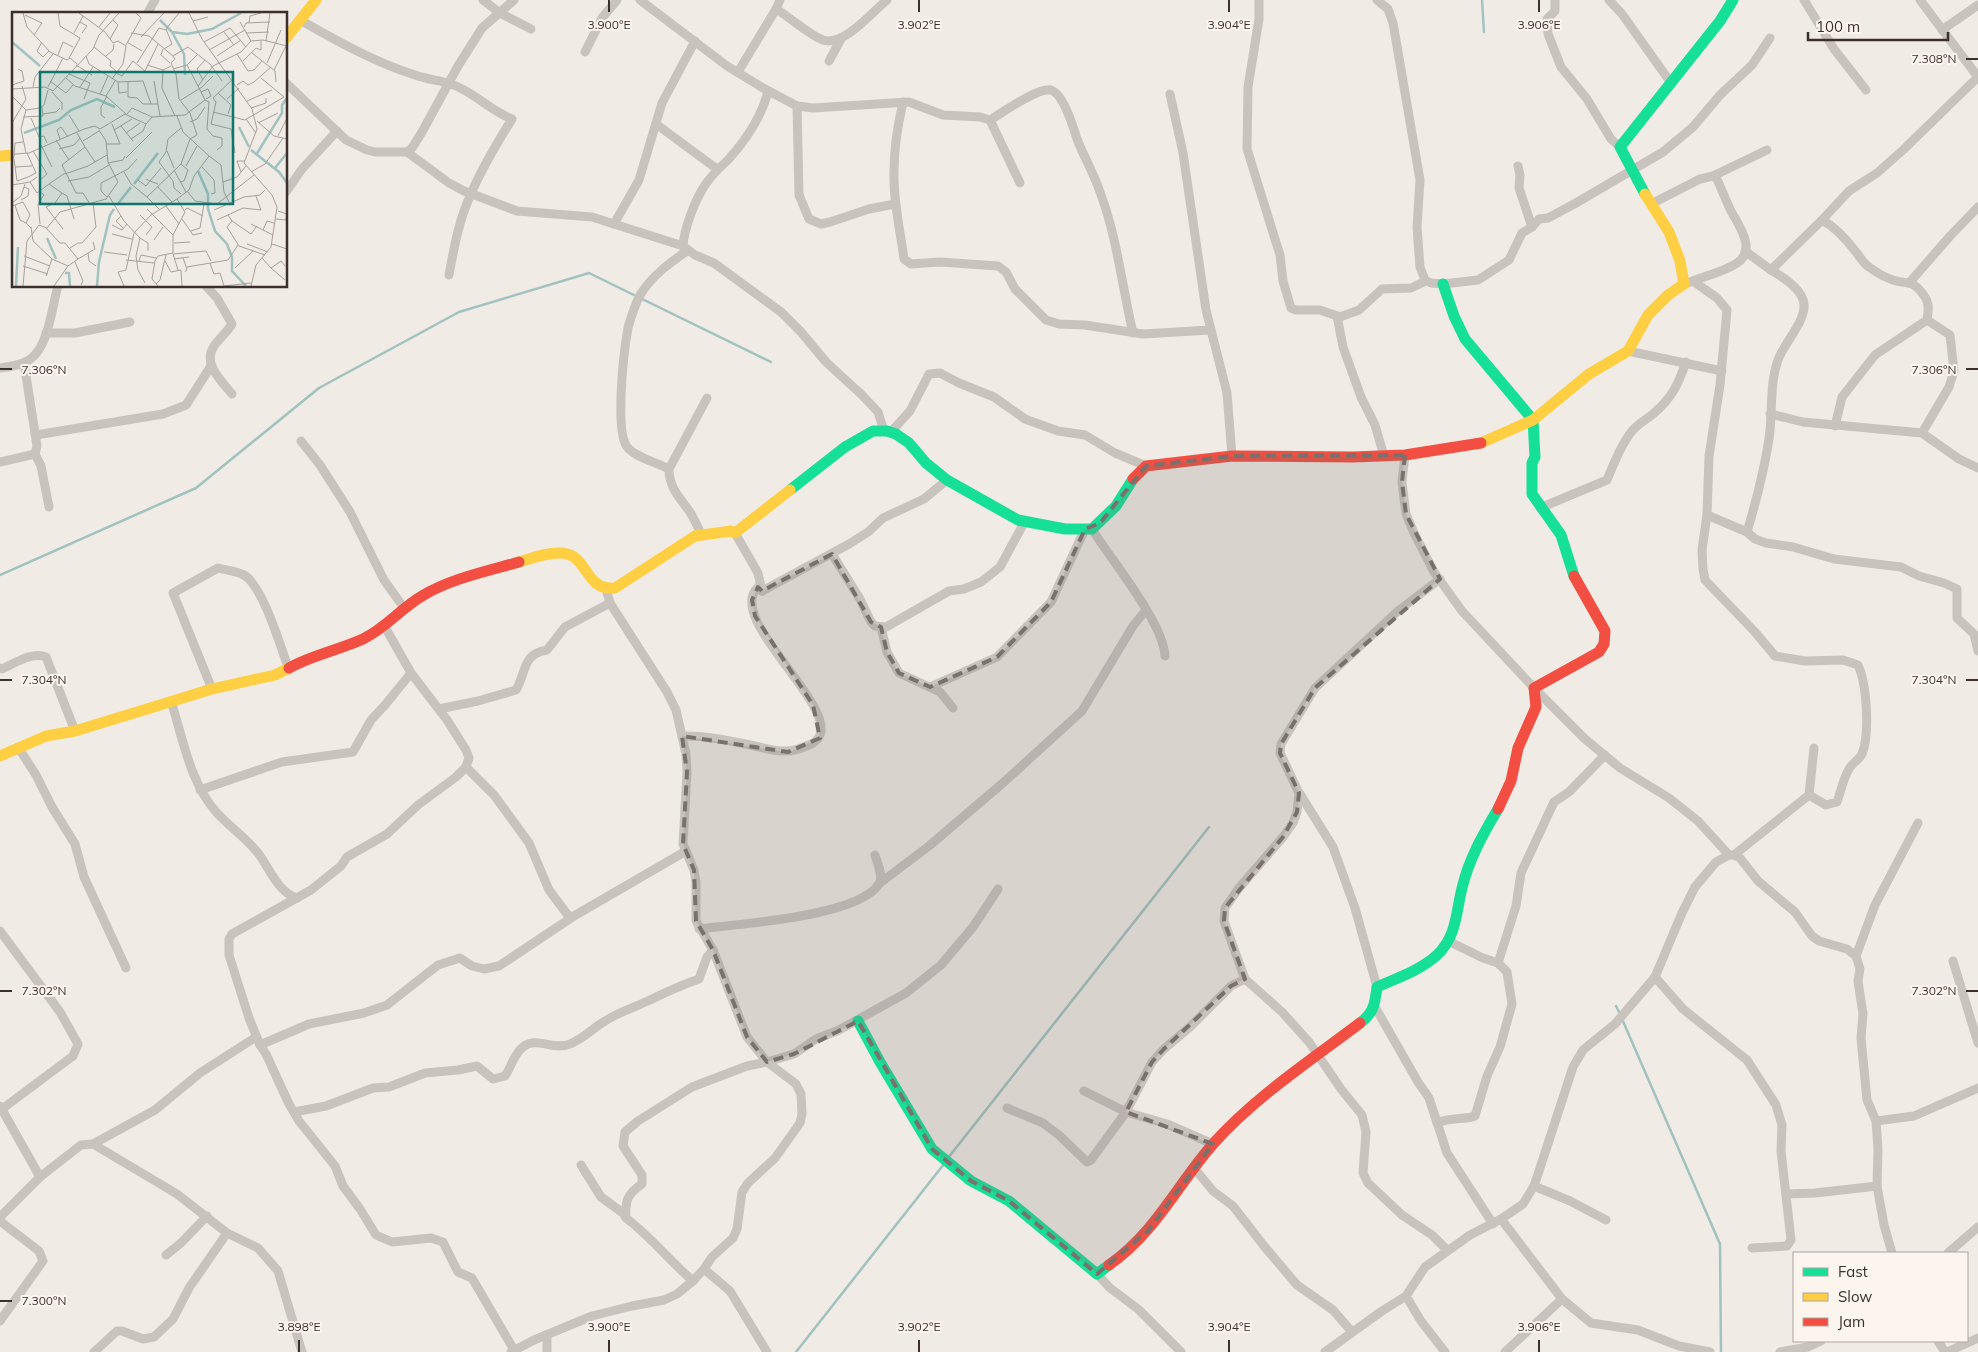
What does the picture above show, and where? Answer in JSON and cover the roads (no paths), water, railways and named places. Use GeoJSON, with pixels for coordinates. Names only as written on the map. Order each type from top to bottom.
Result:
{"type":"FeatureCollection","features":[{"type":"Feature","properties":{"kind":"street"},"geometry":{"type":"LineString","coordinates":[[148,12],[155,0]]}},
{"type":"Feature","properties":{"kind":"street"},"geometry":{"type":"LineString","coordinates":[[288,35],[316,0]]}},
{"type":"Feature","properties":{"kind":"street"},"geometry":{"type":"LineString","coordinates":[[483,0],[500,13],[531,29]]}},
{"type":"Feature","properties":{"kind":"street"},"geometry":{"type":"LineString","coordinates":[[407,152],[412,148],[422,132],[448,83],[482,28],[514,0]]}},
{"type":"Feature","properties":{"kind":"street"},"geometry":{"type":"LineString","coordinates":[[585,52],[602,18],[617,0]]}},
{"type":"Feature","properties":{"kind":"street"},"geometry":{"type":"LineString","coordinates":[[640,0],[727,66],[797,106],[813,108],[903,102],[924,106],[943,115],[980,117],[990,120],[1035,94],[1048,90],[1056,92],[1064,104],[1100,191],[1116,244],[1133,333]]}},
{"type":"Feature","properties":{"kind":"street"},"geometry":{"type":"LineString","coordinates":[[738,72],[780,0]]}},
{"type":"Feature","properties":{"kind":"street"},"geometry":{"type":"LineString","coordinates":[[830,61],[841,39],[858,27],[887,0]]}},
{"type":"Feature","properties":{"kind":"street"},"geometry":{"type":"LineString","coordinates":[[1259,0],[1259,19],[1248,87],[1247,149],[1280,255],[1283,281],[1290,308],[1296,310],[1320,310],[1340,317],[1359,310],[1382,289],[1411,288],[1426,281]]}},
{"type":"Feature","properties":{"kind":"street"},"geometry":{"type":"LineString","coordinates":[[1377,0],[1388,9],[1393,23],[1420,180],[1417,228],[1420,267],[1426,281],[1430,283],[1443,284],[1478,280],[1509,260],[1522,233],[1532,227],[1539,219],[1555,214],[1663,152],[1693,126],[1752,65],[1770,38]]}},
{"type":"Feature","properties":{"kind":"street"},"geometry":{"type":"LineString","coordinates":[[1556,0],[1555,11],[1547,19],[1548,34],[1561,67],[1587,99],[1611,139],[1620,147],[1650,204],[1669,232],[1689,282],[1717,298],[1726,310],[1722,371],[1709,456],[1707,515],[1702,550],[1705,580],[1755,632],[1775,656],[1805,661],[1843,660],[1858,665],[1861,672],[1866,692],[1866,730],[1862,755],[1849,768],[1837,802],[1826,805],[1809,796]]}},
{"type":"Feature","properties":{"kind":"street"},"geometry":{"type":"LineString","coordinates":[[1609,0],[1622,14],[1671,83]]}},
{"type":"Feature","properties":{"kind":"street"},"geometry":{"type":"LineString","coordinates":[[1620,147],[1720,21],[1733,0]]}},
{"type":"Feature","properties":{"kind":"street"},"geometry":{"type":"LineString","coordinates":[[1804,0],[1834,49],[1866,90]]}},
{"type":"Feature","properties":{"kind":"street"},"geometry":{"type":"LineString","coordinates":[[1771,270],[1849,191],[1877,173],[1978,77],[1920,0]]}},
{"type":"Feature","properties":{"kind":"street"},"geometry":{"type":"LineString","coordinates":[[1942,30],[1978,5]]}},
{"type":"Feature","properties":{"kind":"street"},"geometry":{"type":"LineString","coordinates":[[776,9],[824,40],[841,39]]}},
{"type":"Feature","properties":{"kind":"street"},"geometry":{"type":"LineString","coordinates":[[300,20],[367,57],[415,75],[448,83],[477,97],[500,114],[512,119],[496,144],[471,194],[455,242],[449,275]]}},
{"type":"Feature","properties":{"kind":"street"},"geometry":{"type":"LineString","coordinates":[[614,224],[639,180],[662,103],[695,41]]}},
{"type":"Feature","properties":{"kind":"street"},"geometry":{"type":"LineString","coordinates":[[288,85],[346,140],[366,150],[407,152],[449,183],[471,194],[517,211],[592,217],[685,249],[714,263],[781,312],[826,362],[878,412],[887,432]]}},
{"type":"Feature","properties":{"kind":"street"},"geometry":{"type":"LineString","coordinates":[[685,249],[684,239],[704,186],[717,169],[743,142],[756,121],[768,91]]}},
{"type":"Feature","properties":{"kind":"street"},"geometry":{"type":"LineString","coordinates":[[1170,94],[1183,153],[1198,264],[1210,330],[1227,393],[1232,456]]}},
{"type":"Feature","properties":{"kind":"street"},"geometry":{"type":"LineString","coordinates":[[903,102],[897,133],[894,171],[895,204],[906,262],[911,264],[940,262],[998,266],[1006,272],[1015,289],[1046,320],[1059,324],[1085,325],[1133,333],[1210,330]]}},
{"type":"Feature","properties":{"kind":"street"},"geometry":{"type":"LineString","coordinates":[[797,106],[799,195],[809,219],[821,224],[868,209],[895,204]]}},
{"type":"Feature","properties":{"kind":"street"},"geometry":{"type":"LineString","coordinates":[[990,120],[1020,183]]}},
{"type":"Feature","properties":{"kind":"street"},"geometry":{"type":"LineString","coordinates":[[656,124],[717,169]]}},
{"type":"Feature","properties":{"kind":"street"},"geometry":{"type":"LineString","coordinates":[[288,189],[302,169],[337,131]]}},
{"type":"Feature","properties":{"kind":"street"},"geometry":{"type":"LineString","coordinates":[[1650,204],[1700,179],[1713,176],[1768,150]]}},
{"type":"Feature","properties":{"kind":"street"},"geometry":{"type":"LineString","coordinates":[[1518,166],[1520,175],[1519,188],[1532,227]]}},
{"type":"Feature","properties":{"kind":"street"},"geometry":{"type":"LineString","coordinates":[[887,432],[910,411],[929,374],[940,373],[994,397],[1025,419],[1058,431],[1084,435],[1115,453],[1146,466],[1232,456],[1405,455],[1481,443],[1533,420],[1590,374],[1628,351],[1648,315],[1668,295],[1689,282],[1736,264],[1741,259],[1745,251],[1746,238],[1731,211],[1717,179],[1713,176]]}},
{"type":"Feature","properties":{"kind":"street"},"geometry":{"type":"LineString","coordinates":[[1910,282],[1978,207]]}},
{"type":"Feature","properties":{"kind":"street"},"geometry":{"type":"LineString","coordinates":[[1822,220],[1830,224],[1841,234],[1867,266],[1881,276],[1896,281],[1910,282],[1927,299],[1928,310],[1926,320],[1875,355],[1842,397],[1835,426]]}},
{"type":"Feature","properties":{"kind":"street"},"geometry":{"type":"LineString","coordinates":[[668,469],[653,461],[636,456],[623,441],[621,421],[623,358],[632,314],[639,297],[647,284],[685,249]]}},
{"type":"Feature","properties":{"kind":"street"},"geometry":{"type":"LineString","coordinates":[[1745,251],[1779,275],[1801,295],[1805,308],[1801,319],[1777,361],[1770,414],[1770,438],[1761,482],[1747,532]]}},
{"type":"Feature","properties":{"kind":"street"},"geometry":{"type":"LineString","coordinates":[[1443,284],[1454,316],[1466,340],[1533,420],[1535,457],[1532,463],[1532,494],[1540,508],[1561,535],[1573,574],[1605,631],[1604,644],[1599,652],[1534,688]]}},
{"type":"Feature","properties":{"kind":"street"},"geometry":{"type":"LineString","coordinates":[[0,368],[24,363],[39,353],[57,288]]}},
{"type":"Feature","properties":{"kind":"street"},"geometry":{"type":"LineString","coordinates":[[208,288],[217,298],[232,324],[213,347],[210,354],[211,366],[232,394]]}},
{"type":"Feature","properties":{"kind":"street"},"geometry":{"type":"LineString","coordinates":[[1337,316],[1343,347],[1361,397],[1375,425],[1384,456]]}},
{"type":"Feature","properties":{"kind":"street"},"geometry":{"type":"LineString","coordinates":[[1922,433],[1949,387],[1955,366],[1950,335],[1926,320]]}},
{"type":"Feature","properties":{"kind":"street"},"geometry":{"type":"LineString","coordinates":[[46,333],[75,333],[130,322]]}},
{"type":"Feature","properties":{"kind":"street"},"geometry":{"type":"LineString","coordinates":[[1628,351],[1722,371]]}},
{"type":"Feature","properties":{"kind":"street"},"geometry":{"type":"LineString","coordinates":[[1540,508],[1607,480],[1616,459],[1633,430],[1673,394],[1679,384],[1686,362]]}},
{"type":"Feature","properties":{"kind":"street"},"geometry":{"type":"LineString","coordinates":[[24,363],[36,435],[37,446],[35,454],[41,466],[49,507]]}},
{"type":"Feature","properties":{"kind":"street"},"geometry":{"type":"LineString","coordinates":[[36,435],[163,414],[186,405],[211,366]]}},
{"type":"Feature","properties":{"kind":"street"},"geometry":{"type":"LineString","coordinates":[[701,534],[690,512],[673,490],[668,476],[668,469],[707,398]]}},
{"type":"Feature","properties":{"kind":"street"},"geometry":{"type":"LineString","coordinates":[[1770,414],[1803,422],[1922,433],[1959,459],[1978,468]]}},
{"type":"Feature","properties":{"kind":"street"},"geometry":{"type":"LineString","coordinates":[[735,533],[845,447],[873,431],[896,434],[909,443],[926,463],[947,480],[1018,520],[1065,529],[1088,529],[1100,523],[1116,506],[1136,474],[1146,466]]}},
{"type":"Feature","properties":{"kind":"street"},"geometry":{"type":"LineString","coordinates":[[301,440],[320,465],[350,512],[384,580],[404,608]]}},
{"type":"Feature","properties":{"kind":"street"},"geometry":{"type":"LineString","coordinates":[[0,462],[35,454]]}},
{"type":"Feature","properties":{"kind":"street"},"geometry":{"type":"LineString","coordinates":[[1405,455],[1402,482],[1406,514],[1414,533],[1440,579],[1462,611],[1585,739],[1620,768],[1668,798],[1698,821],[1732,855],[1740,858],[1758,881],[1795,912],[1812,936],[1819,941],[1847,949],[1856,956],[1860,969],[1858,981],[1863,1014],[1861,1038],[1867,1100],[1876,1121],[1878,1149],[1877,1186],[1884,1225],[1892,1252]]}},
{"type":"Feature","properties":{"kind":"street"},"geometry":{"type":"LineString","coordinates":[[762,592],[868,532],[883,518],[924,499],[947,480]]}},
{"type":"Feature","properties":{"kind":"street"},"geometry":{"type":"LineString","coordinates":[[1707,515],[1747,532],[1766,543],[1793,547],[1834,559],[1857,560],[1870,564],[1901,567],[1919,576],[1957,588],[1957,618],[1974,634],[1978,652]]}},
{"type":"Feature","properties":{"kind":"street"},"geometry":{"type":"LineString","coordinates":[[832,554],[860,599],[871,622],[875,626],[881,627],[893,623],[948,591],[964,589],[981,582],[1000,567],[1025,521]]}},
{"type":"Feature","properties":{"kind":"street"},"geometry":{"type":"LineString","coordinates":[[1088,529],[1146,610],[1162,641],[1165,656]]}},
{"type":"Feature","properties":{"kind":"street"},"geometry":{"type":"LineString","coordinates":[[930,687],[997,657],[1051,602],[1088,529]]}},
{"type":"Feature","properties":{"kind":"street"},"geometry":{"type":"LineString","coordinates":[[0,756],[46,736],[75,731],[212,689],[276,675],[289,670],[303,660],[363,639],[385,627],[404,608],[423,595],[457,581],[534,557],[562,553],[572,556],[581,563],[588,577],[595,584],[606,590],[615,588],[634,574],[701,534],[731,531],[735,533],[750,557],[758,573],[762,592]]}},
{"type":"Feature","properties":{"kind":"street"},"geometry":{"type":"LineString","coordinates":[[212,689],[174,593],[218,568],[244,575],[255,588],[266,607],[289,670]]}},
{"type":"Feature","properties":{"kind":"street"},"geometry":{"type":"LineString","coordinates":[[1097,1274],[1115,1262],[1148,1231],[1213,1144],[1281,1082],[1369,1017],[1375,1007],[1377,987],[1355,908],[1333,847],[1299,794],[1280,753],[1281,744],[1315,688],[1398,612],[1440,579]]}},
{"type":"Feature","properties":{"kind":"street"},"geometry":{"type":"LineString","coordinates":[[682,736],[694,735],[751,745],[773,751],[788,752],[808,746],[820,738],[820,724],[814,705],[771,645],[755,616],[752,600],[753,592],[758,587],[762,592]]}},
{"type":"Feature","properties":{"kind":"street"},"geometry":{"type":"LineString","coordinates":[[385,627],[411,673],[439,709],[466,750],[469,758],[466,767],[456,777],[418,804],[386,834],[347,857],[341,866],[311,890],[232,934],[229,939],[228,955],[258,1041],[294,1112],[335,1166],[343,1186],[376,1235],[392,1242],[432,1238],[443,1242],[458,1272],[472,1278],[513,1351],[592,1316],[664,1300],[677,1294],[693,1281],[712,1257],[733,1238],[737,1229],[742,1192],[748,1183],[775,1158],[800,1123],[802,1102],[796,1084],[767,1062],[747,1037],[713,950],[696,921],[696,882],[694,870],[683,844],[687,772],[676,710],[667,692],[610,603],[606,590]]}},
{"type":"Feature","properties":{"kind":"street"},"geometry":{"type":"LineString","coordinates":[[439,709],[478,701],[516,690],[528,658],[536,651],[547,650],[565,627],[610,603]]}},
{"type":"Feature","properties":{"kind":"street"},"geometry":{"type":"LineString","coordinates":[[699,929],[785,919],[828,910],[870,894],[880,883],[930,846],[1004,782],[1082,710],[1133,626],[1146,610]]}},
{"type":"Feature","properties":{"kind":"street"},"geometry":{"type":"LineString","coordinates":[[881,627],[887,652],[899,673],[940,692],[953,708]]}},
{"type":"Feature","properties":{"kind":"street"},"geometry":{"type":"LineString","coordinates":[[0,668],[2,669],[23,659],[41,655],[46,657],[75,731]]}},
{"type":"Feature","properties":{"kind":"street"},"geometry":{"type":"LineString","coordinates":[[200,790],[282,762],[353,752],[370,720],[411,673]]}},
{"type":"Feature","properties":{"kind":"street"},"geometry":{"type":"LineString","coordinates":[[1377,987],[1422,966],[1438,954],[1448,941],[1455,927],[1462,888],[1478,842],[1504,799],[1512,781],[1518,748],[1536,707],[1534,688]]}},
{"type":"Feature","properties":{"kind":"street"},"geometry":{"type":"LineString","coordinates":[[172,701],[200,790],[217,813],[259,853],[287,893],[297,898]]}},
{"type":"Feature","properties":{"kind":"street"},"geometry":{"type":"LineString","coordinates":[[18,747],[75,844],[84,878],[126,968]]}},
{"type":"Feature","properties":{"kind":"street"},"geometry":{"type":"LineString","coordinates":[[1325,1352],[1406,1296],[1425,1267],[1446,1250],[1470,1235],[1497,1222],[1523,1204],[1534,1186],[1573,1067],[1583,1050],[1615,1024],[1655,977],[1695,887],[1716,862],[1732,855],[1809,796],[1814,748]]}},
{"type":"Feature","properties":{"kind":"street"},"geometry":{"type":"LineString","coordinates":[[1498,963],[1516,906],[1521,872],[1554,802],[1569,792],[1605,755]]}},
{"type":"Feature","properties":{"kind":"street"},"geometry":{"type":"LineString","coordinates":[[466,767],[494,795],[530,843],[550,890],[570,918]]}},
{"type":"Feature","properties":{"kind":"street"},"geometry":{"type":"LineString","coordinates":[[1299,794],[1299,803],[1293,823],[1239,888],[1225,908],[1224,921],[1244,979],[1282,1012],[1309,1042],[1362,1115],[1366,1132],[1363,1173],[1368,1183],[1402,1215],[1432,1235],[1446,1250]]}},
{"type":"Feature","properties":{"kind":"street"},"geometry":{"type":"LineString","coordinates":[[1856,956],[1875,905],[1918,823]]}},
{"type":"Feature","properties":{"kind":"street"},"geometry":{"type":"LineString","coordinates":[[0,1217],[40,1177],[81,1145],[93,1144],[155,1110],[200,1072],[258,1041],[308,1024],[364,1013],[387,1005],[438,965],[460,958],[472,966],[484,969],[499,966],[570,918],[686,851]]}},
{"type":"Feature","properties":{"kind":"street"},"geometry":{"type":"LineString","coordinates":[[875,855],[881,875],[880,883]]}},
{"type":"Feature","properties":{"kind":"street"},"geometry":{"type":"LineString","coordinates":[[626,1218],[625,1204],[632,1191],[642,1184],[642,1175],[623,1146],[625,1132],[638,1121],[692,1087],[746,1066],[794,1054],[816,1039],[858,1021],[906,993],[941,965],[974,928],[998,889]]}},
{"type":"Feature","properties":{"kind":"street"},"geometry":{"type":"LineString","coordinates":[[0,931],[60,1012],[72,1030],[78,1044],[74,1056],[1,1108],[40,1177]]}},
{"type":"Feature","properties":{"kind":"street"},"geometry":{"type":"LineString","coordinates":[[1437,1123],[1448,1119],[1475,1116],[1500,1047],[1512,1004],[1508,972],[1498,963],[1448,941]]}},
{"type":"Feature","properties":{"kind":"street"},"geometry":{"type":"LineString","coordinates":[[294,1112],[326,1106],[373,1088],[389,1087],[425,1072],[458,1070],[477,1066],[494,1079],[505,1076],[511,1068],[517,1053],[523,1046],[531,1042],[557,1047],[570,1044],[626,1009],[699,979],[707,957],[713,950]]}},
{"type":"Feature","properties":{"kind":"street"},"geometry":{"type":"LineString","coordinates":[[1953,960],[1978,1043]]}},
{"type":"Feature","properties":{"kind":"street"},"geometry":{"type":"LineString","coordinates":[[1655,977],[1683,1009],[1747,1060],[1776,1105],[1782,1125],[1781,1151],[1790,1244],[1787,1246],[1752,1248]]}},
{"type":"Feature","properties":{"kind":"street"},"geometry":{"type":"LineString","coordinates":[[1007,1108],[1043,1123],[1060,1136],[1087,1162],[1091,1160],[1126,1112],[1152,1062],[1231,986],[1244,979]]}},
{"type":"Feature","properties":{"kind":"street"},"geometry":{"type":"LineString","coordinates":[[1375,1007],[1418,1082],[1430,1098],[1448,1153],[1497,1222],[1562,1299],[1591,1323],[1638,1330],[1679,1349],[1710,1352]]}},
{"type":"Feature","properties":{"kind":"street"},"geometry":{"type":"LineString","coordinates":[[858,1021],[932,1149],[972,1181],[1009,1201],[1097,1274],[1110,1288],[1138,1309],[1181,1352]]}},
{"type":"Feature","properties":{"kind":"street"},"geometry":{"type":"LineString","coordinates":[[1876,1121],[1914,1116],[1978,1088]]}},
{"type":"Feature","properties":{"kind":"street"},"geometry":{"type":"LineString","coordinates":[[1084,1091],[1126,1112],[1166,1124],[1213,1144]]}},
{"type":"Feature","properties":{"kind":"street"},"geometry":{"type":"LineString","coordinates":[[93,1144],[177,1194],[226,1233],[258,1248],[278,1271],[302,1352]]}},
{"type":"Feature","properties":{"kind":"street"},"geometry":{"type":"LineString","coordinates":[[581,1165],[601,1197],[623,1213],[626,1218],[646,1234],[674,1265],[693,1281]]}},
{"type":"Feature","properties":{"kind":"street"},"geometry":{"type":"LineString","coordinates":[[1195,1169],[1213,1191],[1233,1206],[1297,1285],[1333,1310],[1352,1332]]}},
{"type":"Feature","properties":{"kind":"street"},"geometry":{"type":"LineString","coordinates":[[1534,1186],[1570,1201],[1606,1220]]}},
{"type":"Feature","properties":{"kind":"street"},"geometry":{"type":"LineString","coordinates":[[1786,1194],[1815,1193],[1877,1186]]}},
{"type":"Feature","properties":{"kind":"street"},"geometry":{"type":"LineString","coordinates":[[166,1254],[181,1243],[206,1216]]}},
{"type":"Feature","properties":{"kind":"street"},"geometry":{"type":"LineString","coordinates":[[0,1221],[39,1251],[43,1261],[0,1321]]}},
{"type":"Feature","properties":{"kind":"street"},"geometry":{"type":"LineString","coordinates":[[1949,1252],[1978,1227]]}},
{"type":"Feature","properties":{"kind":"street"},"geometry":{"type":"LineString","coordinates":[[94,1352],[117,1331],[143,1339],[154,1337],[173,1319],[189,1288],[226,1233]]}},
{"type":"Feature","properties":{"kind":"street"},"geometry":{"type":"LineString","coordinates":[[704,1269],[730,1292],[767,1352]]}},
{"type":"Feature","properties":{"kind":"street"},"geometry":{"type":"LineString","coordinates":[[1406,1296],[1421,1321],[1445,1352]]}},
{"type":"Feature","properties":{"kind":"street"},"geometry":{"type":"LineString","coordinates":[[1505,1352],[1562,1299]]}},
{"type":"Feature","properties":{"kind":"street"},"geometry":{"type":"LineString","coordinates":[[547,1335],[547,1352]]}},
{"type":"Feature","properties":{"kind":"street"},"geometry":{"type":"LineString","coordinates":[[1946,1352],[1978,1338]]}},
{"type":"Feature","properties":{"kind":"street"},"geometry":{"type":"LineString","coordinates":[[1780,1352],[1809,1350],[1820,1342]]}},
{"type":"Feature","properties":{"kind":"waterway"},"geometry":{"type":"LineString","coordinates":[[1482,0],[1484,32]]}},
{"type":"Feature","properties":{"kind":"waterway"},"geometry":{"type":"LineString","coordinates":[[0,575],[196,488],[319,388],[459,312],[589,273],[771,362]]}},
{"type":"Feature","properties":{"kind":"waterway"},"geometry":{"type":"LineString","coordinates":[[948,1158],[1209,827]]}},
{"type":"Feature","properties":{"kind":"waterway"},"geometry":{"type":"LineString","coordinates":[[1616,1006],[1620,1014]]}},
{"type":"Feature","properties":{"kind":"waterway"},"geometry":{"type":"LineString","coordinates":[[1622,1019],[1720,1244],[1721,1352]]}},
{"type":"Feature","properties":{"kind":"waterway"},"geometry":{"type":"LineString","coordinates":[[796,1352],[944,1164]]}}]}
